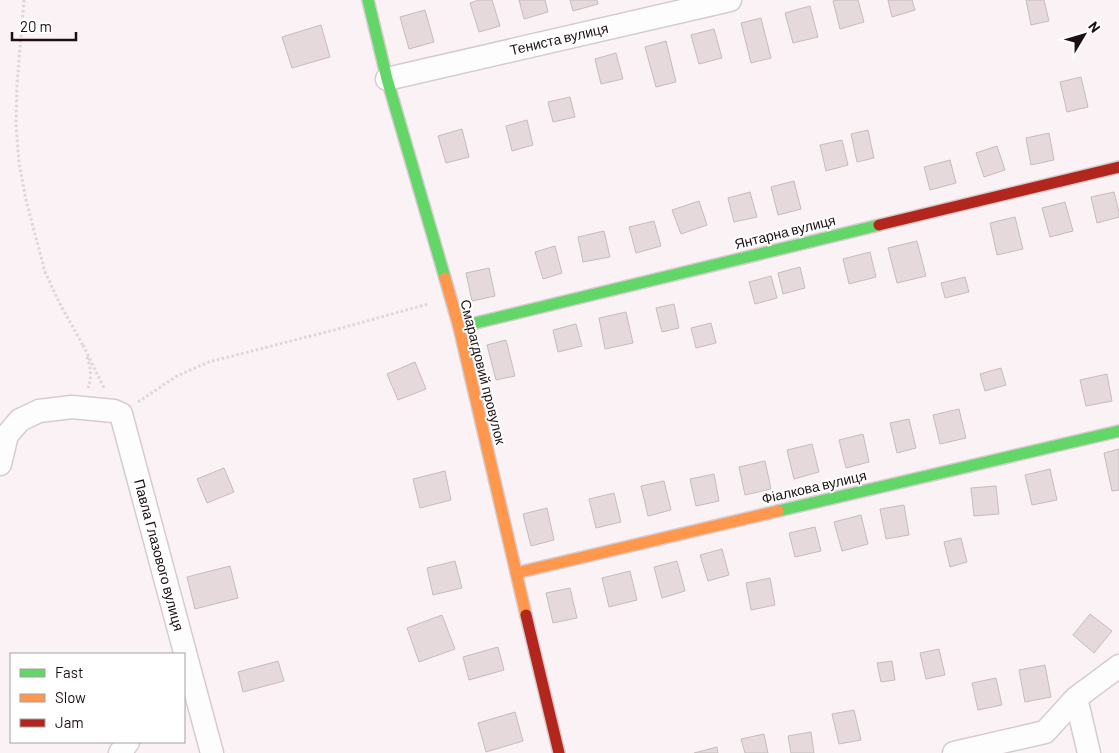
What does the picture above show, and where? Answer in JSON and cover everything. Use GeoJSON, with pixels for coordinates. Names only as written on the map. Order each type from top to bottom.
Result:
{"type":"FeatureCollection","features":[{"type":"Feature","properties":{"kind":"street","name":"Смарагдовий провулок"},"geometry":{"type":"LineString","coordinates":[[368,0],[388,79],[459,327],[559,753]]}},
{"type":"Feature","properties":{"kind":"street","name":"Тениста вулиця"},"geometry":{"type":"LineString","coordinates":[[388,79],[730,0]]}},
{"type":"Feature","properties":{"kind":"street","name":"Янтарна вулиця"},"geometry":{"type":"LineString","coordinates":[[459,327],[1119,167]]}},
{"type":"Feature","properties":{"kind":"street"},"geometry":{"type":"LineString","coordinates":[[0,464],[7,435],[20,420],[39,410],[72,407],[114,411],[121,414]]}},
{"type":"Feature","properties":{"kind":"street","name":"Павла Глазового вулиця"},"geometry":{"type":"LineString","coordinates":[[121,414],[183,651]]}},
{"type":"Feature","properties":{"kind":"street","name":"Фіалкова вулиця"},"geometry":{"type":"LineString","coordinates":[[516,573],[1119,431]]}},
{"type":"Feature","properties":{"kind":"street","name":"Павла Глазового вулиця"},"geometry":{"type":"LineString","coordinates":[[185,658],[212,753]]}},
{"type":"Feature","properties":{"kind":"street"},"geometry":{"type":"LineString","coordinates":[[954,753],[1046,732],[1076,698],[1119,666]]}},
{"type":"Feature","properties":{"kind":"street"},"geometry":{"type":"LineString","coordinates":[[1076,698],[1089,753]]}},
{"type":"Feature","properties":{"kind":"path"},"geometry":{"type":"LineString","coordinates":[[24,0],[17,84],[16,124],[19,163],[26,200],[45,272],[60,304],[84,345],[104,388],[121,414],[177,376],[209,362],[450,298]]}},
{"type":"Feature","properties":{"kind":"path"},"geometry":{"type":"LineString","coordinates":[[72,407],[85,396],[90,382],[90,368],[84,345]]}},
{"type":"Feature","properties":{"kind":"building"},"geometry":{"type":"Polygon","coordinates":[[[479,0],[492,0],[500,26],[479,32],[470,3],[479,0]]]}},
{"type":"Feature","properties":{"kind":"building"},"geometry":{"type":"Polygon","coordinates":[[[519,0],[545,0],[548,12],[524,19],[519,0]]]}},
{"type":"Feature","properties":{"kind":"building"},"geometry":{"type":"Polygon","coordinates":[[[570,0],[597,0],[598,4],[573,11],[570,0]]]}},
{"type":"Feature","properties":{"kind":"building"},"geometry":{"type":"Polygon","coordinates":[[[858,0],[864,22],[840,29],[833,1],[858,0]]]}},
{"type":"Feature","properties":{"kind":"building"},"geometry":{"type":"Polygon","coordinates":[[[888,0],[912,0],[915,10],[892,17],[888,0]]]}},
{"type":"Feature","properties":{"kind":"building"},"geometry":{"type":"Polygon","coordinates":[[[1026,0],[1044,0],[1049,21],[1031,25],[1026,0]]]}},
{"type":"Feature","properties":{"kind":"building"},"geometry":{"type":"Polygon","coordinates":[[[810,6],[818,37],[793,43],[785,13],[810,6]]]}},
{"type":"Feature","properties":{"kind":"building"},"geometry":{"type":"Polygon","coordinates":[[[425,10],[434,42],[409,49],[400,17],[425,10]]]}},
{"type":"Feature","properties":{"kind":"building"},"geometry":{"type":"Polygon","coordinates":[[[761,18],[771,58],[751,63],[741,23],[761,18]]]}},
{"type":"Feature","properties":{"kind":"building"},"geometry":{"type":"Polygon","coordinates":[[[321,25],[330,57],[292,68],[282,37],[321,25]]]}},
{"type":"Feature","properties":{"kind":"building"},"geometry":{"type":"Polygon","coordinates":[[[714,29],[722,58],[699,64],[691,35],[714,29]]]}},
{"type":"Feature","properties":{"kind":"building"},"geometry":{"type":"Polygon","coordinates":[[[666,41],[676,82],[656,87],[645,47],[666,41]]]}},
{"type":"Feature","properties":{"kind":"building"},"geometry":{"type":"Polygon","coordinates":[[[616,53],[623,79],[601,84],[595,59],[616,53]]]}},
{"type":"Feature","properties":{"kind":"building"},"geometry":{"type":"Polygon","coordinates":[[[1081,77],[1088,107],[1067,112],[1060,82],[1081,77]]]}},
{"type":"Feature","properties":{"kind":"building"},"geometry":{"type":"Polygon","coordinates":[[[570,97],[575,117],[553,122],[548,102],[570,97]]]}},
{"type":"Feature","properties":{"kind":"building"},"geometry":{"type":"Polygon","coordinates":[[[527,120],[533,145],[512,151],[506,126],[527,120]]]}},
{"type":"Feature","properties":{"kind":"building"},"geometry":{"type":"Polygon","coordinates":[[[462,129],[469,157],[446,163],[438,136],[462,129]]]}},
{"type":"Feature","properties":{"kind":"building"},"geometry":{"type":"Polygon","coordinates":[[[868,130],[874,158],[857,162],[851,134],[868,130]]]}},
{"type":"Feature","properties":{"kind":"building"},"geometry":{"type":"Polygon","coordinates":[[[1049,133],[1054,160],[1031,165],[1026,138],[1049,133]]]}},
{"type":"Feature","properties":{"kind":"building"},"geometry":{"type":"Polygon","coordinates":[[[842,140],[848,165],[826,171],[820,145],[842,140]]]}},
{"type":"Feature","properties":{"kind":"building"},"geometry":{"type":"Polygon","coordinates":[[[997,146],[1005,170],[984,177],[976,153],[997,146]]]}},
{"type":"Feature","properties":{"kind":"building"},"geometry":{"type":"Polygon","coordinates":[[[950,160],[956,183],[930,190],[924,167],[950,160]]]}},
{"type":"Feature","properties":{"kind":"building"},"geometry":{"type":"Polygon","coordinates":[[[794,181],[801,209],[778,215],[771,187],[794,181]]]}},
{"type":"Feature","properties":{"kind":"building"},"geometry":{"type":"Polygon","coordinates":[[[750,192],[757,217],[734,222],[728,198],[750,192]]]}},
{"type":"Feature","properties":{"kind":"building"},"geometry":{"type":"Polygon","coordinates":[[[1114,192],[1119,217],[1097,223],[1091,197],[1114,192]]]}},
{"type":"Feature","properties":{"kind":"building"},"geometry":{"type":"Polygon","coordinates":[[[699,201],[707,225],[681,234],[672,210],[699,201]]]}},
{"type":"Feature","properties":{"kind":"building"},"geometry":{"type":"Polygon","coordinates":[[[1065,202],[1073,231],[1050,237],[1042,208],[1065,202]]]}},
{"type":"Feature","properties":{"kind":"building"},"geometry":{"type":"Polygon","coordinates":[[[1015,217],[1023,249],[997,255],[990,223],[1015,217]]]}},
{"type":"Feature","properties":{"kind":"building"},"geometry":{"type":"Polygon","coordinates":[[[654,221],[661,246],[636,253],[629,227],[654,221]]]}},
{"type":"Feature","properties":{"kind":"building"},"geometry":{"type":"Polygon","coordinates":[[[604,231],[610,257],[583,262],[578,237],[604,231]]]}},
{"type":"Feature","properties":{"kind":"building"},"geometry":{"type":"Polygon","coordinates":[[[917,241],[926,276],[897,283],[888,248],[917,241]]]}},
{"type":"Feature","properties":{"kind":"building"},"geometry":{"type":"Polygon","coordinates":[[[555,246],[562,273],[543,279],[535,252],[555,246]]]}},
{"type":"Feature","properties":{"kind":"building"},"geometry":{"type":"Polygon","coordinates":[[[870,252],[876,277],[849,284],[843,259],[870,252]]]}},
{"type":"Feature","properties":{"kind":"building"},"geometry":{"type":"Polygon","coordinates":[[[800,267],[805,288],[783,294],[778,273],[800,267]]]}},
{"type":"Feature","properties":{"kind":"building"},"geometry":{"type":"Polygon","coordinates":[[[489,268],[495,296],[472,301],[466,273],[489,268]]]}},
{"type":"Feature","properties":{"kind":"building"},"geometry":{"type":"Polygon","coordinates":[[[771,276],[777,298],[755,304],[749,282],[771,276]]]}},
{"type":"Feature","properties":{"kind":"building"},"geometry":{"type":"Polygon","coordinates":[[[965,277],[969,292],[945,298],[941,283],[965,277]]]}},
{"type":"Feature","properties":{"kind":"building"},"geometry":{"type":"Polygon","coordinates":[[[674,304],[679,328],[662,332],[656,308],[674,304]]]}},
{"type":"Feature","properties":{"kind":"building"},"geometry":{"type":"Polygon","coordinates":[[[626,312],[633,343],[605,349],[599,318],[626,312]]]}},
{"type":"Feature","properties":{"kind":"building"},"geometry":{"type":"Polygon","coordinates":[[[711,323],[716,343],[696,348],[691,328],[711,323]]]}},
{"type":"Feature","properties":{"kind":"building"},"geometry":{"type":"Polygon","coordinates":[[[576,324],[582,346],[558,352],[553,330],[576,324]]]}},
{"type":"Feature","properties":{"kind":"building"},"geometry":{"type":"Polygon","coordinates":[[[506,340],[515,376],[496,380],[487,345],[506,340]]]}},
{"type":"Feature","properties":{"kind":"building"},"geometry":{"type":"Polygon","coordinates":[[[415,362],[426,389],[398,400],[387,374],[415,362]]]}},
{"type":"Feature","properties":{"kind":"building"},"geometry":{"type":"Polygon","coordinates":[[[1001,368],[1006,385],[985,391],[980,374],[1001,368]]]}},
{"type":"Feature","properties":{"kind":"building"},"geometry":{"type":"Polygon","coordinates":[[[1107,374],[1112,401],[1086,406],[1080,380],[1107,374]]]}},
{"type":"Feature","properties":{"kind":"building"},"geometry":{"type":"Polygon","coordinates":[[[959,409],[966,438],[940,444],[933,415],[959,409]]]}},
{"type":"Feature","properties":{"kind":"building"},"geometry":{"type":"Polygon","coordinates":[[[909,419],[916,448],[897,453],[890,423],[909,419]]]}},
{"type":"Feature","properties":{"kind":"building"},"geometry":{"type":"Polygon","coordinates":[[[863,434],[869,462],[846,468],[839,440],[863,434]]]}},
{"type":"Feature","properties":{"kind":"building"},"geometry":{"type":"Polygon","coordinates":[[[812,444],[819,472],[794,479],[787,450],[812,444]]]}},
{"type":"Feature","properties":{"kind":"building"},"geometry":{"type":"Polygon","coordinates":[[[1119,449],[1119,490],[1112,491],[1104,453],[1119,449]]]}},
{"type":"Feature","properties":{"kind":"building"},"geometry":{"type":"Polygon","coordinates":[[[765,461],[771,489],[745,495],[739,467],[765,461]]]}},
{"type":"Feature","properties":{"kind":"building"},"geometry":{"type":"Polygon","coordinates":[[[224,468],[234,492],[207,503],[197,479],[224,468]]]}},
{"type":"Feature","properties":{"kind":"building"},"geometry":{"type":"Polygon","coordinates":[[[1050,469],[1057,500],[1032,505],[1025,475],[1050,469]]]}},
{"type":"Feature","properties":{"kind":"building"},"geometry":{"type":"Polygon","coordinates":[[[445,471],[451,500],[420,508],[413,479],[445,471]]]}},
{"type":"Feature","properties":{"kind":"building"},"geometry":{"type":"Polygon","coordinates":[[[714,474],[719,501],[696,506],[690,479],[714,474]]]}},
{"type":"Feature","properties":{"kind":"building"},"geometry":{"type":"Polygon","coordinates":[[[664,481],[671,510],[648,516],[641,486],[664,481]]]}},
{"type":"Feature","properties":{"kind":"building"},"geometry":{"type":"Polygon","coordinates":[[[996,486],[999,514],[974,516],[971,488],[996,486]]]}},
{"type":"Feature","properties":{"kind":"building"},"geometry":{"type":"Polygon","coordinates":[[[614,493],[621,522],[596,528],[589,499],[614,493]]]}},
{"type":"Feature","properties":{"kind":"building"},"geometry":{"type":"Polygon","coordinates":[[[904,505],[909,535],[886,539],[880,509],[904,505]]]}},
{"type":"Feature","properties":{"kind":"building"},"geometry":{"type":"Polygon","coordinates":[[[547,508],[554,540],[531,546],[523,514],[547,508]]]}},
{"type":"Feature","properties":{"kind":"building"},"geometry":{"type":"Polygon","coordinates":[[[861,515],[868,544],[842,551],[834,522],[861,515]]]}},
{"type":"Feature","properties":{"kind":"building"},"geometry":{"type":"Polygon","coordinates":[[[815,527],[821,551],[795,557],[789,533],[815,527]]]}},
{"type":"Feature","properties":{"kind":"building"},"geometry":{"type":"Polygon","coordinates":[[[961,538],[967,562],[950,567],[944,542],[961,538]]]}},
{"type":"Feature","properties":{"kind":"building"},"geometry":{"type":"Polygon","coordinates":[[[722,549],[729,575],[708,581],[700,555],[722,549]]]}},
{"type":"Feature","properties":{"kind":"building"},"geometry":{"type":"Polygon","coordinates":[[[455,561],[462,588],[433,595],[427,568],[455,561]]]}},
{"type":"Feature","properties":{"kind":"building"},"geometry":{"type":"Polygon","coordinates":[[[677,561],[685,591],[662,598],[654,567],[677,561]]]}},
{"type":"Feature","properties":{"kind":"building"},"geometry":{"type":"Polygon","coordinates":[[[230,566],[238,598],[195,609],[187,577],[230,566]]]}},
{"type":"Feature","properties":{"kind":"building"},"geometry":{"type":"Polygon","coordinates":[[[630,571],[637,600],[609,607],[602,578],[630,571]]]}},
{"type":"Feature","properties":{"kind":"building"},"geometry":{"type":"Polygon","coordinates":[[[770,578],[775,605],[751,610],[746,583],[770,578]]]}},
{"type":"Feature","properties":{"kind":"building"},"geometry":{"type":"Polygon","coordinates":[[[570,588],[577,618],[553,623],[546,593],[570,588]]]}},
{"type":"Feature","properties":{"kind":"building"},"geometry":{"type":"Polygon","coordinates":[[[1090,614],[1112,631],[1094,653],[1073,635],[1090,614]]]}},
{"type":"Feature","properties":{"kind":"building"},"geometry":{"type":"Polygon","coordinates":[[[442,615],[455,649],[419,662],[407,628],[442,615]]]}},
{"type":"Feature","properties":{"kind":"building"},"geometry":{"type":"Polygon","coordinates":[[[498,647],[504,670],[469,680],[463,657],[498,647]]]}},
{"type":"Feature","properties":{"kind":"building"},"geometry":{"type":"Polygon","coordinates":[[[939,649],[945,675],[926,679],[920,653],[939,649]]]}},
{"type":"Feature","properties":{"kind":"building"},"geometry":{"type":"Polygon","coordinates":[[[278,661],[284,681],[243,692],[238,672],[278,661]]]}},
{"type":"Feature","properties":{"kind":"building"},"geometry":{"type":"Polygon","coordinates":[[[892,661],[895,680],[881,682],[877,663],[892,661]]]}},
{"type":"Feature","properties":{"kind":"building"},"geometry":{"type":"Polygon","coordinates":[[[1045,665],[1051,697],[1025,702],[1019,670],[1045,665]]]}},
{"type":"Feature","properties":{"kind":"building"},"geometry":{"type":"Polygon","coordinates":[[[996,678],[1002,705],[978,710],[972,683],[996,678]]]}},
{"type":"Feature","properties":{"kind":"building"},"geometry":{"type":"Polygon","coordinates":[[[854,710],[861,740],[839,744],[832,714],[854,710]]]}},
{"type":"Feature","properties":{"kind":"building"},"geometry":{"type":"Polygon","coordinates":[[[515,712],[523,741],[486,752],[478,723],[515,712]]]}},
{"type":"Feature","properties":{"kind":"building"},"geometry":{"type":"Polygon","coordinates":[[[811,732],[814,753],[791,753],[788,736],[811,732]]]}},
{"type":"Feature","properties":{"kind":"building"},"geometry":{"type":"Polygon","coordinates":[[[764,734],[768,753],[745,753],[741,739],[764,734]]]}},
{"type":"Feature","properties":{"kind":"building"},"geometry":{"type":"Polygon","coordinates":[[[717,747],[718,753],[694,753],[717,747]]]}},
{"type":"Feature","properties":{"kind":"traffic: fast"},"geometry":{"type":"LineString","coordinates":[[368,0],[387,79],[445,278]]}},
{"type":"Feature","properties":{"kind":"traffic: fast"},"geometry":{"type":"LineString","coordinates":[[459,327],[879,225]]}},
{"type":"Feature","properties":{"kind":"traffic: fast"},"geometry":{"type":"LineString","coordinates":[[778,511],[1119,431]]}},
{"type":"Feature","properties":{"kind":"traffic: slow"},"geometry":{"type":"LineString","coordinates":[[445,278],[459,327],[526,615]]}},
{"type":"Feature","properties":{"kind":"traffic: slow"},"geometry":{"type":"LineString","coordinates":[[516,573],[778,511]]}},
{"type":"Feature","properties":{"kind":"traffic: jam"},"geometry":{"type":"LineString","coordinates":[[879,225],[1119,167]]}},
{"type":"Feature","properties":{"kind":"traffic: jam"},"geometry":{"type":"LineString","coordinates":[[526,615],[559,753]]}}]}
